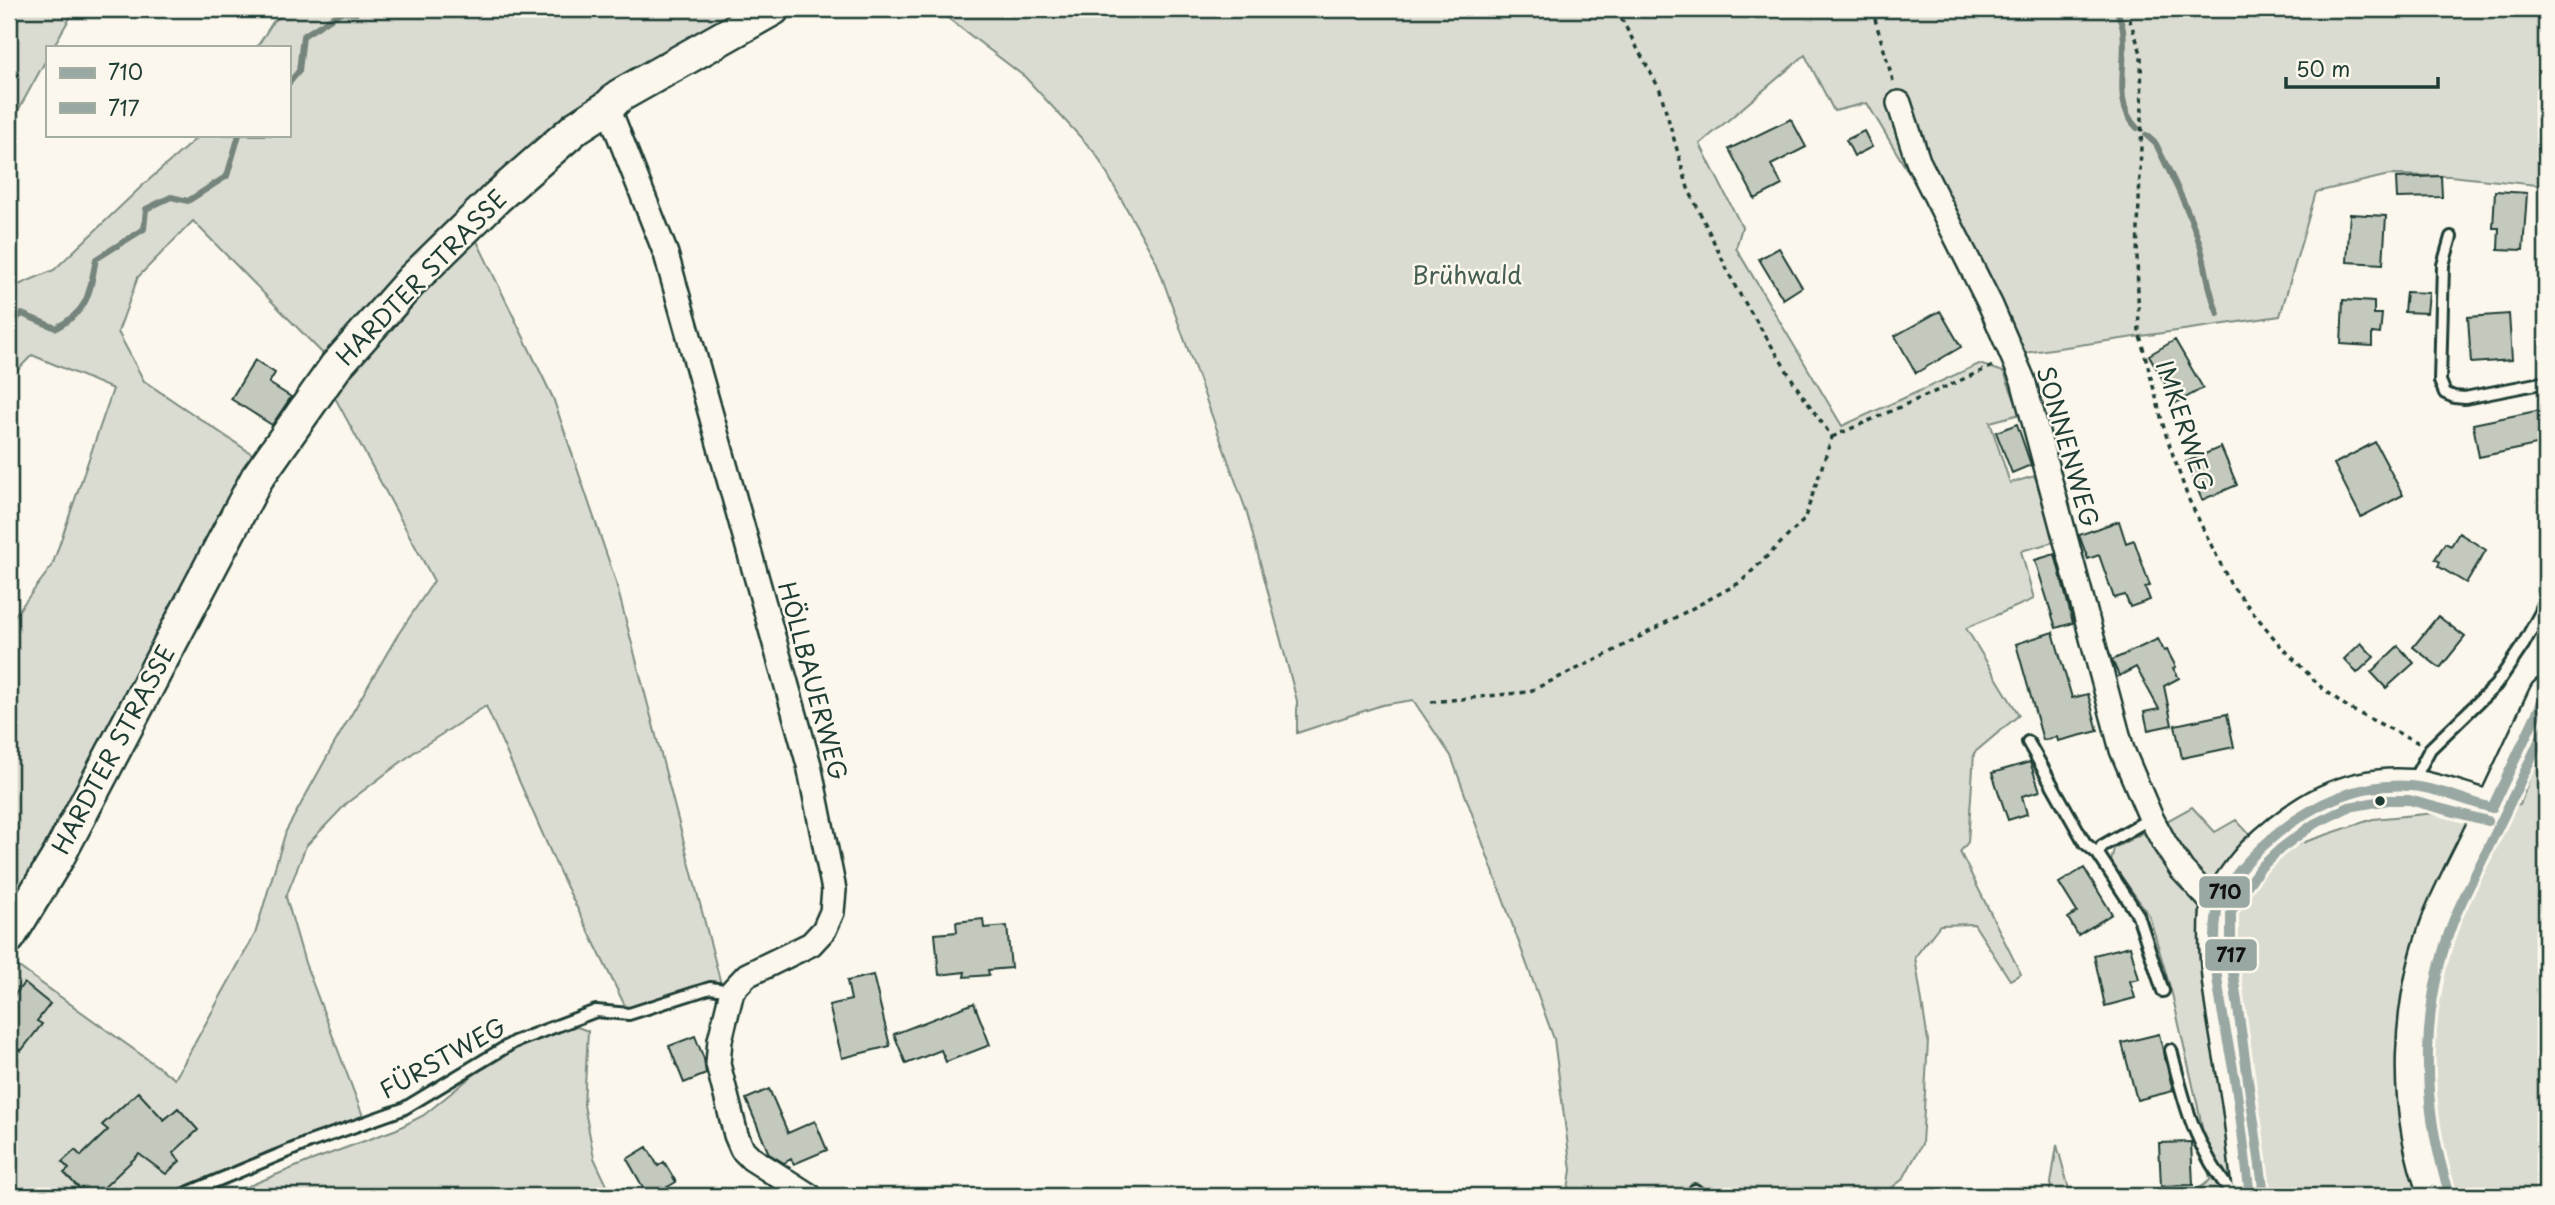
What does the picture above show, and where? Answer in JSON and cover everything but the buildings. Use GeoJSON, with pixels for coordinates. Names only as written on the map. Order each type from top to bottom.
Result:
{"type":"FeatureCollection","features":[{"type":"Feature","properties":{"kind":"street","name":"HARDTER STRASSE"},"geometry":{"type":"LineString","coordinates":[[9,937],[58,857],[257,478],[336,366],[412,280],[497,197],[577,127],[608,107],[619,96],[774,9]]}},
{"type":"Feature","properties":{"kind":"street","name":"SONNENWEG"},"geometry":{"type":"LineString","coordinates":[[1899,103],[1928,184],[1991,306],[2023,380],[2122,750],[2151,818],[2182,870],[2217,907]]}},
{"type":"Feature","properties":{"kind":"street","name":"HÖLLBAUERWEG"},"geometry":{"type":"LineString","coordinates":[[608,107],[666,254],[809,765],[834,890],[832,912],[824,930],[811,944],[747,975],[733,991]]}},
{"type":"Feature","properties":{"kind":"street"},"geometry":{"type":"LineString","coordinates":[[2437,1196],[2423,1156],[2416,1123],[2414,1074],[2417,1013],[2423,977],[2441,916],[2546,694]]}},
{"type":"Feature","properties":{"kind":"street"},"geometry":{"type":"LineString","coordinates":[[2250,1196],[2239,1105],[2225,1034],[2217,907],[2246,861],[2281,828],[2316,806],[2356,789],[2411,786],[2492,808]]}},
{"type":"Feature","properties":{"kind":"street"},"geometry":{"type":"LineString","coordinates":[[733,991],[720,1040],[718,1064],[736,1135],[752,1159],[810,1196]]}},
{"type":"Feature","properties":{"kind":"lane"},"geometry":{"type":"LineString","coordinates":[[2451,237],[2444,265],[2440,381],[2445,393],[2465,398],[2546,382]]}},
{"type":"Feature","properties":{"kind":"lane"},"geometry":{"type":"LineString","coordinates":[[2411,786],[2430,748],[2496,685],[2541,612],[2546,592]]}},
{"type":"Feature","properties":{"kind":"lane"},"geometry":{"type":"LineString","coordinates":[[2028,742],[2085,843],[2098,853],[2138,915],[2164,991]]}},
{"type":"Feature","properties":{"kind":"lane"},"geometry":{"type":"LineString","coordinates":[[2098,853],[2102,846],[2151,818]]}},
{"type":"Feature","properties":{"kind":"lane","name":"FÜRSTWEG"},"geometry":{"type":"LineString","coordinates":[[180,1196],[310,1142],[402,1109],[514,1042],[537,1033],[596,1012],[629,1014],[710,988],[733,991]]}},
{"type":"Feature","properties":{"kind":"lane"},"geometry":{"type":"LineString","coordinates":[[2171,1050],[2186,1110],[2202,1148],[2234,1196]]}},
{"type":"Feature","properties":{"kind":"path"},"geometry":{"type":"LineString","coordinates":[[1616,9],[1660,90],[1688,188],[1736,288],[1800,392],[1832,437]]}},
{"type":"Feature","properties":{"kind":"path"},"geometry":{"type":"LineString","coordinates":[[1872,9],[1899,103]]}},
{"type":"Feature","properties":{"kind":"path","name":"IMKERWEG"},"geometry":{"type":"LineString","coordinates":[[2126,9],[2141,53],[2142,119],[2137,256],[2139,332],[2165,432],[2188,498],[2231,585],[2278,643],[2322,688],[2350,709],[2430,748]]}},
{"type":"Feature","properties":{"kind":"path"},"geometry":{"type":"LineString","coordinates":[[1431,702],[1528,692],[1604,656],[1741,582],[1804,520],[1832,437],[2013,358]]}},
{"type":"Feature","properties":{"kind":"path"},"geometry":{"type":"LineString","coordinates":[[2546,1092],[2542,1127],[2546,1137]]}},
{"type":"Feature","properties":{"kind":"green space"},"geometry":{"type":"Polygon","coordinates":[[[9,9],[75,9],[54,46],[46,46],[46,60],[9,127],[9,9]]]}},
{"type":"Feature","properties":{"kind":"green space"},"geometry":{"type":"Polygon","coordinates":[[[289,9],[755,9],[690,46],[330,361],[193,221],[138,277],[118,332],[144,381],[267,464],[9,918],[9,623],[52,566],[113,389],[32,355],[9,379],[9,289],[54,270],[199,136],[290,136],[290,46],[258,46],[273,22],[289,9]]]}},
{"type":"Feature","properties":{"kind":"green space","name":"Brühwald"},"geometry":{"type":"Polygon","coordinates":[[[936,9],[2546,9],[2546,186],[2450,176],[2389,175],[2316,192],[2280,316],[2017,354],[1867,103],[1834,111],[1805,55],[1700,144],[1742,227],[1736,248],[1842,426],[1979,364],[2004,372],[2020,414],[1990,422],[2010,483],[2035,476],[2054,542],[2021,551],[2034,599],[1966,628],[2019,715],[1974,753],[1968,842],[1960,852],[2021,974],[2010,980],[1974,924],[1940,925],[1915,957],[1928,1041],[1922,1144],[1903,1179],[1881,1196],[1567,1196],[1571,1170],[1554,1039],[1451,756],[1413,700],[1382,705],[1297,733],[1297,701],[1247,513],[1156,261],[1096,154],[1025,77],[936,9]]]}},
{"type":"Feature","properties":{"kind":"green space"},"geometry":{"type":"Polygon","coordinates":[[[475,237],[553,398],[615,579],[721,984],[629,1014],[559,871],[486,706],[417,750],[347,803],[306,846],[286,897],[305,963],[366,1124],[272,1150],[182,1188],[188,1193],[180,1196],[9,1196],[9,960],[175,1079],[255,934],[286,831],[397,636],[434,581],[333,394],[475,237]]]}},
{"type":"Feature","properties":{"kind":"green space"},"geometry":{"type":"Polygon","coordinates":[[[2546,732],[2546,1196],[2250,1196],[2226,912],[2253,869],[2287,848],[2373,819],[2520,805],[2546,732]]]}},
{"type":"Feature","properties":{"kind":"green space"},"geometry":{"type":"Polygon","coordinates":[[[2192,807],[2215,832],[2236,820],[2253,838],[2213,884],[2203,885],[2161,824],[2192,807]]]}},
{"type":"Feature","properties":{"kind":"green space"},"geometry":{"type":"Polygon","coordinates":[[[2148,830],[2169,870],[2208,919],[2238,1196],[2190,1196],[2210,1180],[2200,1116],[2172,994],[2149,915],[2111,862],[2114,848],[2148,830]]]}},
{"type":"Feature","properties":{"kind":"green space"},"geometry":{"type":"Polygon","coordinates":[[[572,1025],[588,1031],[584,1105],[594,1158],[612,1196],[224,1196],[397,1129],[424,1115],[514,1042],[572,1025]]]}},
{"type":"Feature","properties":{"kind":"green space"},"geometry":{"type":"Polygon","coordinates":[[[2057,1145],[2069,1189],[2190,1196],[2049,1196],[2057,1145]]]}},
{"type":"Feature","properties":{"kind":"waterway"},"geometry":{"type":"LineString","coordinates":[[290,82],[299,71],[303,36],[341,12],[356,13],[357,9]]}},
{"type":"Feature","properties":{"kind":"waterway"},"geometry":{"type":"LineString","coordinates":[[2116,9],[2124,43],[2122,94],[2129,117],[2137,128]]}},
{"type":"Feature","properties":{"kind":"waterway"},"geometry":{"type":"LineString","coordinates":[[2146,135],[2156,144],[2191,219],[2218,314]]}},
{"type":"Feature","properties":{"kind":"waterway"},"geometry":{"type":"LineString","coordinates":[[9,324],[22,314],[56,328],[76,314],[86,300],[96,259],[144,229],[146,209],[171,197],[188,201],[227,176],[239,136]]}},
{"type":"Feature","properties":{"kind":"transit line","name":"710"},"geometry":{"type":"LineString","coordinates":[[2492,808],[2546,694]]}},
{"type":"Feature","properties":{"kind":"transit line","name":"717"},"geometry":{"type":"LineString","coordinates":[[2449,1192],[2439,1158],[2429,1090],[2428,1055],[2435,987],[2454,919],[2546,726]]}},
{"type":"Feature","properties":{"kind":"transit line","name":"710"},"geometry":{"type":"LineString","coordinates":[[2250,1196],[2215,953],[2217,911],[2223,894],[2249,860],[2278,833],[2312,810],[2348,794],[2368,788],[2410,786],[2441,792],[2492,808]]}},
{"type":"Feature","properties":{"kind":"transit line","name":"717"},"geometry":{"type":"LineString","coordinates":[[2264,1194],[2231,959],[2231,913],[2239,897],[2260,868],[2280,849],[2314,824],[2349,807],[2388,800],[2409,800],[2488,821]]}}]}
